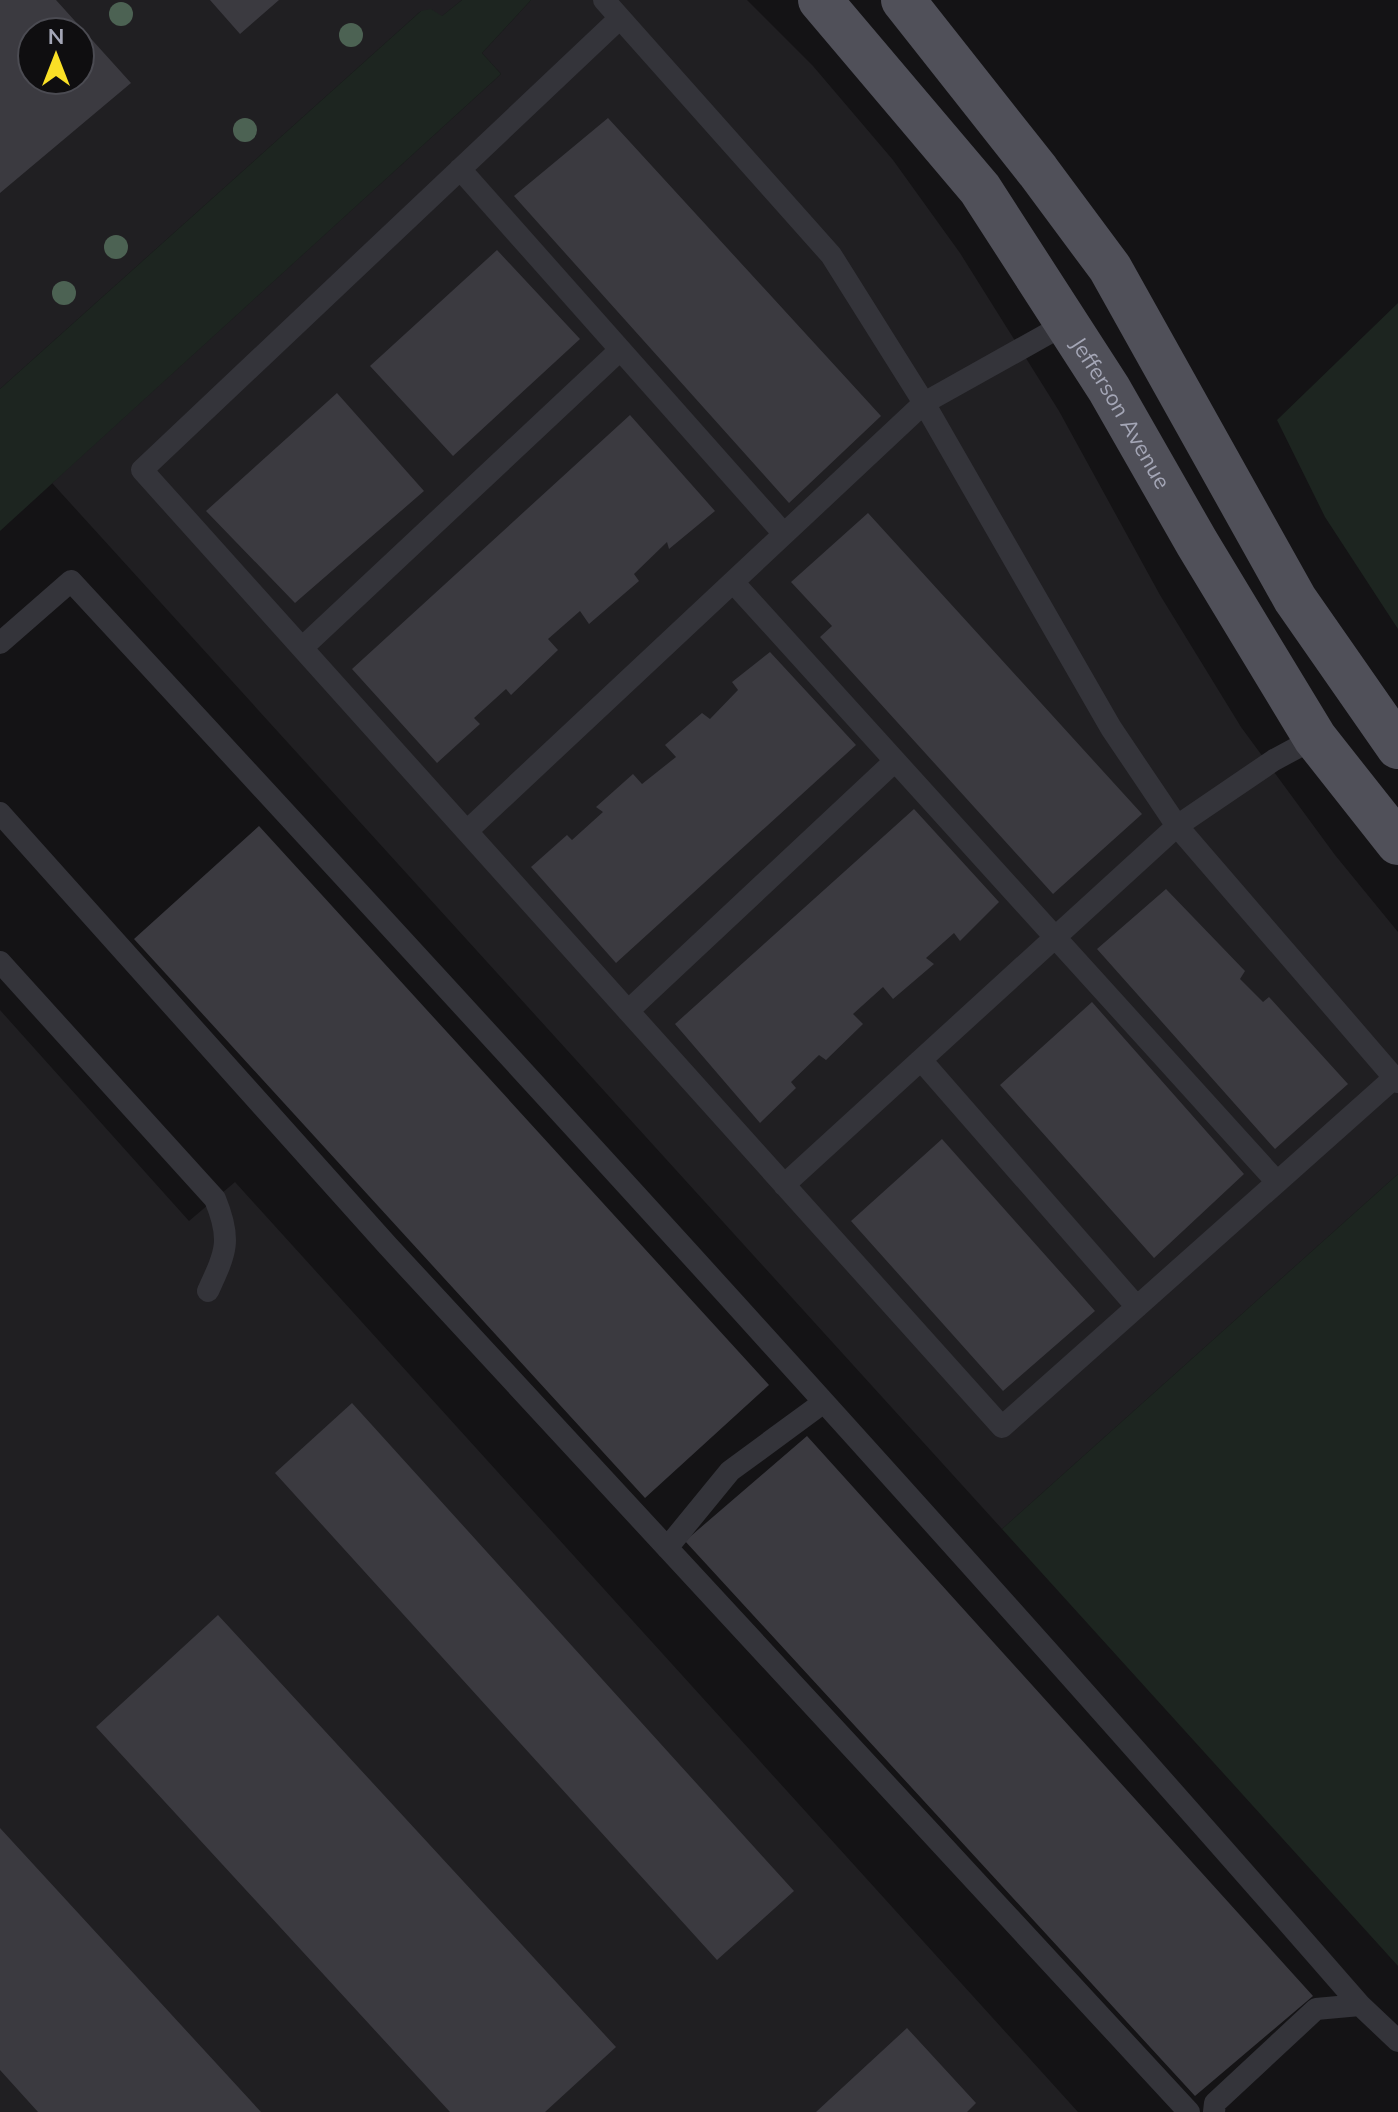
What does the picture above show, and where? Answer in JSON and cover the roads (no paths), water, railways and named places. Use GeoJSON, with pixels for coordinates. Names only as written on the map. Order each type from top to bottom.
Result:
{"type":"FeatureCollection","features":[{"type":"Feature","properties":{"kind":"main road","name":"Jefferson Avenue"},"geometry":{"type":"LineString","coordinates":[[820,0],[980,189],[1067,323],[1315,738],[1398,843]]}},
{"type":"Feature","properties":{"kind":"main road"},"geometry":{"type":"LineString","coordinates":[[903,0],[1110,268],[1295,599],[1398,747]]}},
{"type":"Feature","properties":{"kind":"main road"},"geometry":{"type":"LineString","coordinates":[[1315,738],[1340,734],[1398,796]]}},
{"type":"Feature","properties":{"kind":"lane"},"geometry":{"type":"LineString","coordinates":[[604,0],[831,255],[924,403],[1111,728],[1177,826],[1396,1080],[1002,1427],[142,470],[620,18]]}},
{"type":"Feature","properties":{"kind":"lane"},"geometry":{"type":"LineString","coordinates":[[460,169],[784,534]]}},
{"type":"Feature","properties":{"kind":"lane"},"geometry":{"type":"LineString","coordinates":[[467,831],[924,403],[1067,323]]}},
{"type":"Feature","properties":{"kind":"lane"},"geometry":{"type":"LineString","coordinates":[[302,648],[620,350]]}},
{"type":"Feature","properties":{"kind":"lane"},"geometry":{"type":"LineString","coordinates":[[0,643],[71,581],[824,1402],[1111,1719],[1360,2005],[1398,2041]]}},
{"type":"Feature","properties":{"kind":"lane"},"geometry":{"type":"LineString","coordinates":[[733,582],[1277,1182]]}},
{"type":"Feature","properties":{"kind":"lane"},"geometry":{"type":"LineString","coordinates":[[784,1185],[1177,826],[1274,760],[1315,738]]}},
{"type":"Feature","properties":{"kind":"lane"},"geometry":{"type":"LineString","coordinates":[[628,1011],[895,761]]}},
{"type":"Feature","properties":{"kind":"lane"},"geometry":{"type":"LineString","coordinates":[[0,813],[398,1257],[1189,2112]]}},
{"type":"Feature","properties":{"kind":"lane"},"geometry":{"type":"LineString","coordinates":[[0,962],[215,1199],[226,1226],[226,1253],[208,1291]]}},
{"type":"Feature","properties":{"kind":"lane"},"geometry":{"type":"LineString","coordinates":[[921,1060],[1137,1307]]}},
{"type":"Feature","properties":{"kind":"lane"},"geometry":{"type":"LineString","coordinates":[[667,1548],[730,1471],[824,1402]]}},
{"type":"Feature","properties":{"kind":"lane"},"geometry":{"type":"LineString","coordinates":[[1214,2112],[1215,2103],[1316,2009],[1360,2005]]}}]}
